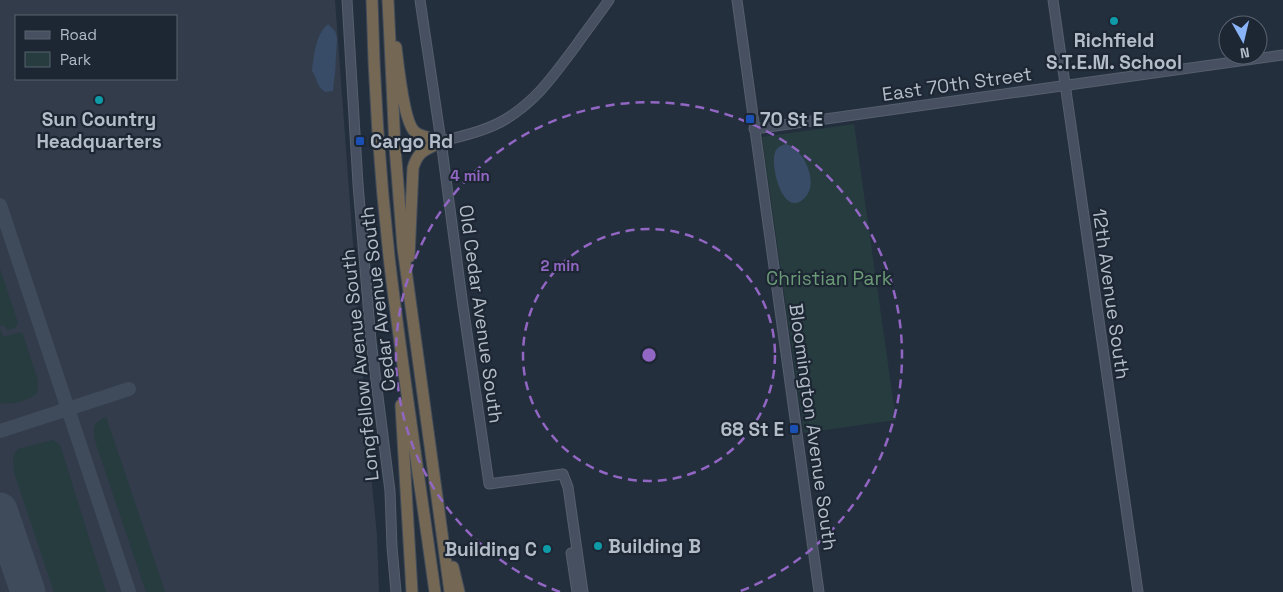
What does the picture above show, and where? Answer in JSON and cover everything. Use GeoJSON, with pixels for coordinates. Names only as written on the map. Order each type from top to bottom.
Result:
{"type":"FeatureCollection","features":[{"type":"Feature","properties":{"kind":"highway","name":"Cedar Avenue South"},"geometry":{"type":"LineString","coordinates":[[372,0],[374,70],[390,264],[435,592]]}},
{"type":"Feature","properties":{"kind":"highway","name":"Cedar Avenue South"},"geometry":{"type":"LineString","coordinates":[[389,0],[395,147],[402,248],[450,592]]}},
{"type":"Feature","properties":{"kind":"highway"},"geometry":{"type":"LineString","coordinates":[[389,0],[408,120],[415,133],[441,141],[420,153],[413,168],[408,287]]}},
{"type":"Feature","properties":{"kind":"highway"},"geometry":{"type":"LineString","coordinates":[[400,344],[398,363],[412,592]]}},
{"type":"Feature","properties":{"kind":"highway"},"geometry":{"type":"LineString","coordinates":[[434,473],[459,592]]}},
{"type":"Feature","properties":{"kind":"street","name":"Longfellow Avenue South"},"geometry":{"type":"LineString","coordinates":[[347,0],[358,184],[371,341],[390,491],[394,592]]}},
{"type":"Feature","properties":{"kind":"street","name":"Old Cedar Avenue South"},"geometry":{"type":"LineString","coordinates":[[420,0],[489,484],[563,474]]}},
{"type":"Feature","properties":{"kind":"street"},"geometry":{"type":"LineString","coordinates":[[441,141],[487,128],[506,119],[530,102],[553,76],[609,0]]}},
{"type":"Feature","properties":{"kind":"street","name":"Bloomington Avenue South"},"geometry":{"type":"LineString","coordinates":[[736,0],[819,592]]}},
{"type":"Feature","properties":{"kind":"street","name":"12th Avenue South"},"geometry":{"type":"LineString","coordinates":[[1053,0],[1138,592]]}},
{"type":"Feature","properties":{"kind":"street","name":"East 70th Street"},"geometry":{"type":"LineString","coordinates":[[754,129],[1283,55]]}},
{"type":"Feature","properties":{"kind":"street"},"geometry":{"type":"LineString","coordinates":[[563,474],[562,488],[577,592]]}},
{"type":"Feature","properties":{"kind":"street"},"geometry":{"type":"LineString","coordinates":[[563,474],[568,487],[583,592]]}},
{"type":"Feature","properties":{"kind":"shaded area"},"geometry":{"type":"Polygon","coordinates":[[[0,0],[335,0],[367,434],[377,535],[379,592],[0,592],[0,0]]]}},
{"type":"Feature","properties":{"kind":"green space","name":"Christian Park"},"geometry":{"type":"Polygon","coordinates":[[[854,124],[896,420],[804,433],[762,137],[854,124]]]}},
{"type":"Feature","properties":{"kind":"green space"},"geometry":{"type":"Polygon","coordinates":[[[0,269],[18,323],[15,328],[7,330],[4,325],[0,326],[0,269]]]}},
{"type":"Feature","properties":{"kind":"green space"},"geometry":{"type":"Polygon","coordinates":[[[0,329],[3,337],[22,332],[37,378],[37,393],[20,402],[0,403],[0,329]]]}},
{"type":"Feature","properties":{"kind":"green space"},"geometry":{"type":"Polygon","coordinates":[[[106,417],[165,592],[146,592],[96,444],[94,435],[95,424],[106,417]]]}},
{"type":"Feature","properties":{"kind":"green space"},"geometry":{"type":"Polygon","coordinates":[[[53,440],[60,445],[106,592],[54,592],[15,475],[13,461],[18,449],[53,440]]]}},
{"type":"Feature","properties":{"kind":"water"},"geometry":{"type":"Polygon","coordinates":[[[328,24],[335,31],[337,38],[333,91],[325,92],[318,84],[312,71],[320,34],[328,24]]]}},
{"type":"Feature","properties":{"kind":"water"},"geometry":{"type":"Polygon","coordinates":[[[786,144],[803,158],[810,173],[810,189],[807,195],[799,202],[791,202],[785,197],[776,178],[774,157],[776,150],[786,144]]]}},
{"type":"Feature","properties":{"kind":"taxiway"},"geometry":{"type":"LineString","coordinates":[[0,205],[129,592]]}},
{"type":"Feature","properties":{"kind":"taxiway"},"geometry":{"type":"LineString","coordinates":[[0,431],[129,389]]}},
{"type":"Feature","properties":{"kind":"taxiway"},"geometry":{"type":"LineString","coordinates":[[14,550],[21,592]]}},
{"type":"Feature","properties":{"kind":"runway"},"geometry":{"type":"LineString","coordinates":[[0,510],[28,592]]}},
{"type":"Feature","properties":{"kind":"place","name":"Richfield S.T.E.M. School"},"geometry":{"type":"Point","coordinates":[1114,21]}},
{"type":"Feature","properties":{"kind":"place","name":"Sun Country Headquarters"},"geometry":{"type":"Point","coordinates":[99,100]}},
{"type":"Feature","properties":{"kind":"place","name":"70 St E"},"geometry":{"type":"Point","coordinates":[750,119]}},
{"type":"Feature","properties":{"kind":"place","name":"Cargo Rd"},"geometry":{"type":"Point","coordinates":[360,141]}},
{"type":"Feature","properties":{"kind":"place","name":"68 St E"},"geometry":{"type":"Point","coordinates":[794,429]}},
{"type":"Feature","properties":{"kind":"place","name":"Building B"},"geometry":{"type":"Point","coordinates":[598,546]}},
{"type":"Feature","properties":{"kind":"place","name":"Building C"},"geometry":{"type":"Point","coordinates":[547,549]}}]}
